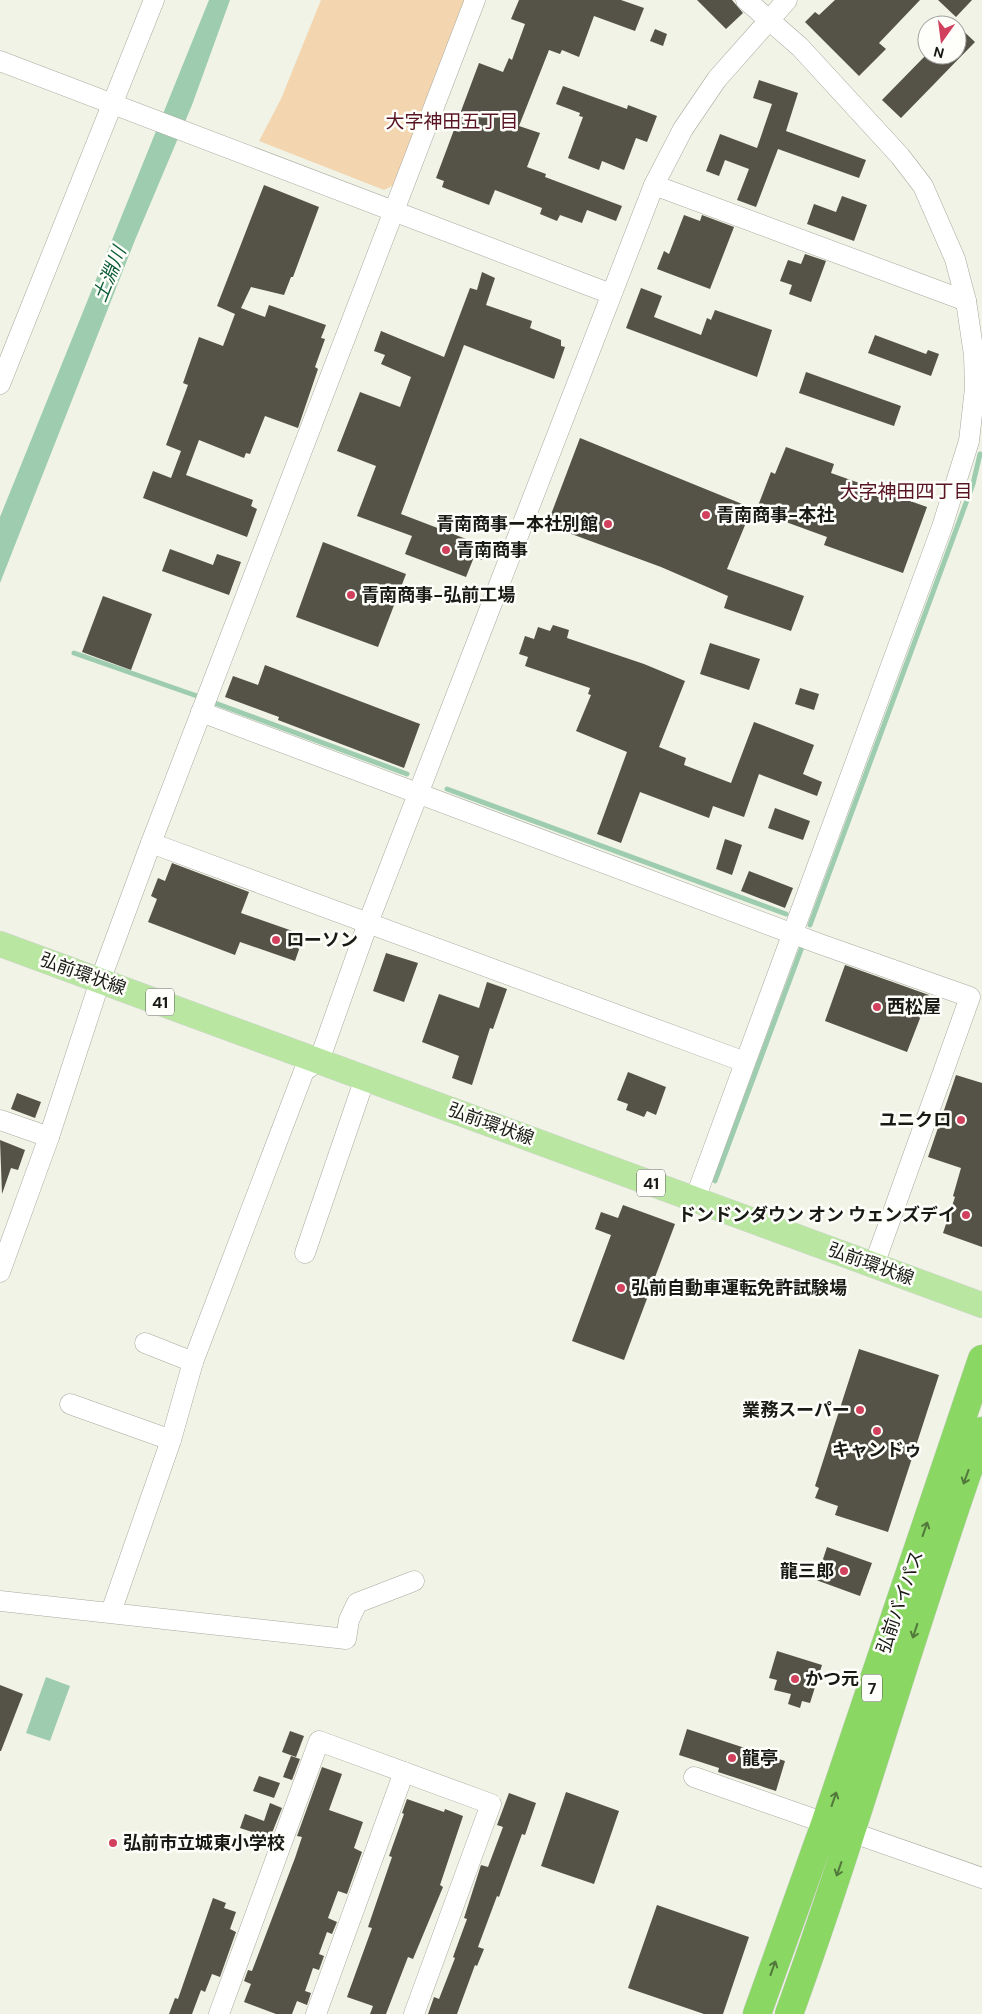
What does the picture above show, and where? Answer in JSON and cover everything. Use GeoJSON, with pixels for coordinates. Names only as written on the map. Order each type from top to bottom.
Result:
{"type":"FeatureCollection","features":[{"type":"Feature","properties":{"kind":"highway","name":"弘前バイパス"},"geometry":{"type":"LineString","coordinates":[[757,2014],[826,1824],[982,1360]]}},
{"type":"Feature","properties":{"kind":"highway","name":"弘前バイパス"},"geometry":{"type":"LineString","coordinates":[[789,2014],[851,1833],[947,1529],[982,1431]]}},
{"type":"Feature","properties":{"kind":"main road","name":"弘前環状線"},"geometry":{"type":"LineString","coordinates":[[0,944],[982,1305]]}},
{"type":"Feature","properties":{"kind":"street"},"geometry":{"type":"LineString","coordinates":[[0,384],[154,0]]}},
{"type":"Feature","properties":{"kind":"street"},"geometry":{"type":"LineString","coordinates":[[0,1272],[49,1137],[100,981],[151,843],[475,0]]}},
{"type":"Feature","properties":{"kind":"street"},"geometry":{"type":"LineString","coordinates":[[695,1200],[792,932],[975,443],[974,372],[966,301],[955,259],[923,186],[900,156],[800,47],[746,0]]}},
{"type":"Feature","properties":{"kind":"street"},"geometry":{"type":"LineString","coordinates":[[111,1612],[171,1440],[193,1362],[304,1071],[319,1061],[368,923],[654,185],[683,129],[717,78],[767,20],[787,0]]}},
{"type":"Feature","properties":{"kind":"street"},"geometry":{"type":"LineString","coordinates":[[0,61],[611,294]]}},
{"type":"Feature","properties":{"kind":"street"},"geometry":{"type":"LineString","coordinates":[[654,185],[966,301]]}},
{"type":"Feature","properties":{"kind":"street"},"geometry":{"type":"LineString","coordinates":[[201,712],[970,997],[874,1265]]}},
{"type":"Feature","properties":{"kind":"street"},"geometry":{"type":"LineString","coordinates":[[151,843],[745,1062]]}},
{"type":"Feature","properties":{"kind":"street"},"geometry":{"type":"LineString","coordinates":[[305,1253],[365,1078]]}},
{"type":"Feature","properties":{"kind":"street"},"geometry":{"type":"LineString","coordinates":[[0,1120],[49,1137]]}},
{"type":"Feature","properties":{"kind":"street"},"geometry":{"type":"LineString","coordinates":[[145,1343],[193,1362]]}},
{"type":"Feature","properties":{"kind":"street"},"geometry":{"type":"LineString","coordinates":[[70,1404],[171,1440]]}},
{"type":"Feature","properties":{"kind":"street"},"geometry":{"type":"LineString","coordinates":[[0,1601],[346,1639],[350,1620],[357,1603],[414,1581]]}},
{"type":"Feature","properties":{"kind":"street"},"geometry":{"type":"LineString","coordinates":[[219,2014],[319,1741],[491,1804],[414,2014]]}},
{"type":"Feature","properties":{"kind":"street"},"geometry":{"type":"LineString","coordinates":[[316,2014],[404,1772]]}},
{"type":"Feature","properties":{"kind":"street"},"geometry":{"type":"LineString","coordinates":[[694,1777],[982,1878]]}},
{"type":"Feature","properties":{"kind":"shaded area"},"geometry":{"type":"Polygon","coordinates":[[[321,0],[465,0],[396,184],[384,190],[259,141],[281,99],[321,0]]]}},
{"type":"Feature","properties":{"kind":"water","name":"土淵川"},"geometry":{"type":"Polygon","coordinates":[[[209,0],[230,0],[192,105],[135,240],[0,583],[0,517],[209,0]]]}},
{"type":"Feature","properties":{"kind":"water"},"geometry":{"type":"Polygon","coordinates":[[[46,1677],[70,1686],[50,1741],[26,1733],[46,1677]]]}},
{"type":"Feature","properties":{"kind":"building"},"geometry":{"type":"Polygon","coordinates":[[[519,0],[621,0],[644,8],[635,31],[594,16],[579,57],[562,50],[560,54],[549,50],[519,126],[540,133],[527,167],[546,174],[545,177],[622,206],[616,221],[587,210],[582,223],[560,215],[557,221],[540,214],[542,208],[495,190],[489,205],[442,187],[444,181],[436,178],[479,63],[503,72],[509,58],[512,60],[525,24],[511,19],[519,0]]]}},
{"type":"Feature","properties":{"kind":"building"},"geometry":{"type":"Polygon","coordinates":[[[697,0],[732,0],[743,13],[726,29],[697,0]]]}},
{"type":"Feature","properties":{"kind":"building"},"geometry":{"type":"Polygon","coordinates":[[[835,0],[920,0],[879,43],[886,49],[859,76],[805,22],[815,12],[819,15],[835,0]]]}},
{"type":"Feature","properties":{"kind":"building"},"geometry":{"type":"Polygon","coordinates":[[[938,0],[972,0],[958,15],[954,15],[938,0]]]}},
{"type":"Feature","properties":{"kind":"building"},"geometry":{"type":"Polygon","coordinates":[[[655,29],[667,34],[663,46],[650,41],[655,29]]]}},
{"type":"Feature","properties":{"kind":"building"},"geometry":{"type":"Polygon","coordinates":[[[967,34],[975,42],[967,50],[967,34]]]}},
{"type":"Feature","properties":{"kind":"building"},"geometry":{"type":"Polygon","coordinates":[[[917,64],[953,65],[901,118],[882,100],[917,64]]]}},
{"type":"Feature","properties":{"kind":"building"},"geometry":{"type":"Polygon","coordinates":[[[759,80],[798,93],[786,131],[866,160],[859,178],[778,149],[756,207],[737,200],[749,169],[725,160],[719,176],[706,171],[720,134],[757,148],[772,104],[753,98],[759,80]]]}},
{"type":"Feature","properties":{"kind":"building"},"geometry":{"type":"Polygon","coordinates":[[[563,86],[627,109],[628,105],[657,116],[647,142],[636,138],[624,170],[602,161],[599,170],[568,158],[583,117],[579,116],[580,113],[556,104],[563,86]]]}},
{"type":"Feature","properties":{"kind":"building"},"geometry":{"type":"Polygon","coordinates":[[[264,185],[319,207],[293,277],[291,277],[284,295],[251,287],[241,308],[265,317],[269,305],[326,325],[321,338],[325,339],[315,367],[318,369],[298,428],[265,416],[250,454],[246,453],[244,458],[199,440],[186,475],[253,500],[251,506],[257,509],[247,537],[143,498],[153,471],[171,478],[181,451],[166,445],[188,385],[183,383],[199,337],[223,346],[235,314],[217,306],[264,185]]]}},
{"type":"Feature","properties":{"kind":"building"},"geometry":{"type":"Polygon","coordinates":[[[842,196],[867,205],[854,241],[807,224],[814,204],[836,212],[842,196]]]}},
{"type":"Feature","properties":{"kind":"building"},"geometry":{"type":"Polygon","coordinates":[[[684,215],[700,221],[702,215],[734,227],[710,289],[657,269],[664,251],[669,254],[684,215]]]}},
{"type":"Feature","properties":{"kind":"building"},"geometry":{"type":"Polygon","coordinates":[[[805,254],[826,261],[811,302],[789,294],[792,285],[780,281],[788,260],[801,264],[805,254]]]}},
{"type":"Feature","properties":{"kind":"building"},"geometry":{"type":"Polygon","coordinates":[[[482,272],[495,278],[486,305],[532,321],[530,328],[561,340],[561,346],[565,347],[554,379],[464,345],[401,514],[487,547],[482,560],[474,557],[466,577],[405,554],[412,536],[357,516],[376,466],[337,451],[360,392],[400,407],[411,377],[381,364],[385,355],[374,351],[381,331],[444,357],[470,288],[477,290],[482,272]]]}},
{"type":"Feature","properties":{"kind":"building"},"geometry":{"type":"Polygon","coordinates":[[[641,288],[662,296],[654,317],[701,335],[707,318],[711,320],[715,310],[772,330],[757,377],[626,328],[641,288]]]}},
{"type":"Feature","properties":{"kind":"building"},"geometry":{"type":"Polygon","coordinates":[[[875,335],[926,354],[928,350],[939,354],[931,376],[868,353],[875,335]]]}},
{"type":"Feature","properties":{"kind":"building"},"geometry":{"type":"Polygon","coordinates":[[[806,372],[901,406],[894,426],[799,393],[806,372]]]}},
{"type":"Feature","properties":{"kind":"building"},"geometry":{"type":"Polygon","coordinates":[[[580,438],[752,508],[727,569],[804,596],[791,631],[724,608],[728,596],[661,567],[547,525],[580,438]]]}},
{"type":"Feature","properties":{"kind":"building"},"geometry":{"type":"Polygon","coordinates":[[[786,447],[834,464],[831,473],[927,507],[903,573],[824,545],[827,537],[756,511],[771,472],[775,474],[786,447]]]}},
{"type":"Feature","properties":{"kind":"building","name":"青南商事-弘前工場"},"geometry":{"type":"Polygon","coordinates":[[[323,542],[406,574],[378,647],[296,617],[323,542]]]}},
{"type":"Feature","properties":{"kind":"building"},"geometry":{"type":"Polygon","coordinates":[[[170,549],[213,565],[217,554],[241,562],[229,595],[162,571],[170,549]]]}},
{"type":"Feature","properties":{"kind":"building"},"geometry":{"type":"Polygon","coordinates":[[[103,596],[152,614],[131,670],[82,652],[103,596]]]}},
{"type":"Feature","properties":{"kind":"building"},"geometry":{"type":"Polygon","coordinates":[[[553,625],[569,630],[567,638],[644,664],[685,681],[659,747],[686,758],[684,765],[731,783],[754,722],[814,745],[803,774],[822,782],[817,796],[759,774],[744,817],[713,806],[709,818],[640,792],[621,843],[597,834],[627,752],[576,731],[591,695],[588,694],[590,688],[525,666],[528,657],[519,654],[525,636],[534,639],[538,627],[550,631],[553,625]]]}},
{"type":"Feature","properties":{"kind":"building"},"geometry":{"type":"Polygon","coordinates":[[[710,643],[760,659],[749,690],[700,674],[710,643]]]}},
{"type":"Feature","properties":{"kind":"building"},"geometry":{"type":"Polygon","coordinates":[[[265,665],[420,724],[404,768],[278,720],[279,717],[225,697],[233,676],[258,685],[265,665]]]}},
{"type":"Feature","properties":{"kind":"building"},"geometry":{"type":"Polygon","coordinates":[[[800,688],[819,694],[814,710],[795,704],[800,688]]]}},
{"type":"Feature","properties":{"kind":"building"},"geometry":{"type":"Polygon","coordinates":[[[775,808],[810,821],[803,840],[768,828],[775,808]]]}},
{"type":"Feature","properties":{"kind":"building"},"geometry":{"type":"Polygon","coordinates":[[[725,839],[742,845],[732,875],[716,869],[725,839]]]}},
{"type":"Feature","properties":{"kind":"building"},"geometry":{"type":"Polygon","coordinates":[[[172,863],[249,892],[241,913],[304,935],[295,961],[240,942],[235,955],[148,922],[157,899],[151,896],[158,878],[165,881],[172,863]]]}},
{"type":"Feature","properties":{"kind":"building"},"geometry":{"type":"Polygon","coordinates":[[[749,871],[793,888],[785,908],[741,891],[749,871]]]}},
{"type":"Feature","properties":{"kind":"building"},"geometry":{"type":"Polygon","coordinates":[[[386,953],[418,963],[404,1002],[373,991],[386,953]]]}},
{"type":"Feature","properties":{"kind":"building","name":"西松屋"},"geometry":{"type":"Polygon","coordinates":[[[845,965],[929,995],[907,1052],[825,1021],[845,965]]]}},
{"type":"Feature","properties":{"kind":"building"},"geometry":{"type":"Polygon","coordinates":[[[487,982],[507,989],[493,1029],[490,1028],[472,1085],[452,1078],[459,1056],[422,1042],[439,994],[479,1008],[487,982]]]}},
{"type":"Feature","properties":{"kind":"building"},"geometry":{"type":"Polygon","coordinates":[[[628,1072],[666,1087],[656,1115],[647,1111],[644,1117],[626,1110],[628,1104],[617,1100],[628,1072]]]}},
{"type":"Feature","properties":{"kind":"building","name":"ユニクロ"},"geometry":{"type":"Polygon","coordinates":[[[956,1075],[982,1083],[982,1247],[943,1233],[955,1197],[953,1196],[961,1168],[928,1157],[956,1075]]]}},
{"type":"Feature","properties":{"kind":"building"},"geometry":{"type":"Polygon","coordinates":[[[17,1093],[41,1102],[35,1118],[11,1109],[17,1093]]]}},
{"type":"Feature","properties":{"kind":"building"},"geometry":{"type":"Polygon","coordinates":[[[0,1140],[25,1150],[18,1170],[11,1168],[2,1194],[0,1140]]]}},
{"type":"Feature","properties":{"kind":"building","name":"弘前自動車運転免許試験場"},"geometry":{"type":"Polygon","coordinates":[[[623,1205],[675,1224],[624,1360],[572,1341],[611,1235],[595,1229],[601,1212],[618,1218],[623,1205]]]}},
{"type":"Feature","properties":{"kind":"building","name":"キャンドゥ"},"geometry":{"type":"Polygon","coordinates":[[[859,1349],[939,1375],[888,1532],[835,1515],[838,1506],[815,1498],[819,1488],[815,1486],[859,1349]]]}},
{"type":"Feature","properties":{"kind":"building","name":"龍三郎"},"geometry":{"type":"Polygon","coordinates":[[[827,1547],[872,1563],[860,1596],[816,1580],[827,1547]]]}},
{"type":"Feature","properties":{"kind":"building","name":"かつ元"},"geometry":{"type":"Polygon","coordinates":[[[777,1651],[822,1665],[810,1703],[802,1701],[800,1708],[788,1704],[791,1694],[774,1690],[777,1680],[769,1678],[777,1651]]]}},
{"type":"Feature","properties":{"kind":"building"},"geometry":{"type":"Polygon","coordinates":[[[0,1685],[23,1694],[1,1751],[0,1751],[0,1685]]]}},
{"type":"Feature","properties":{"kind":"building","name":"龍亭"},"geometry":{"type":"Polygon","coordinates":[[[687,1729],[785,1761],[776,1791],[718,1772],[719,1768],[679,1755],[687,1729]]]}},
{"type":"Feature","properties":{"kind":"building"},"geometry":{"type":"Polygon","coordinates":[[[290,1731],[304,1736],[296,1757],[282,1752],[290,1731]]]}},
{"type":"Feature","properties":{"kind":"building"},"geometry":{"type":"Polygon","coordinates":[[[291,1756],[300,1759],[292,1780],[283,1777],[291,1756]]]}},
{"type":"Feature","properties":{"kind":"building"},"geometry":{"type":"Polygon","coordinates":[[[322,1767],[342,1774],[329,1810],[363,1822],[354,1848],[362,1852],[347,1894],[338,1891],[328,1918],[337,1922],[332,1934],[327,1932],[319,1954],[324,1956],[319,1970],[313,1968],[305,1991],[311,1993],[307,2005],[297,2001],[292,2014],[276,2014],[244,2002],[251,1984],[244,1981],[248,1970],[252,1971],[295,1858],[302,1837],[297,1836],[322,1767]]]}},
{"type":"Feature","properties":{"kind":"building"},"geometry":{"type":"Polygon","coordinates":[[[259,1776],[280,1783],[274,1798],[253,1791],[259,1776]]]}},
{"type":"Feature","properties":{"kind":"building"},"geometry":{"type":"Polygon","coordinates":[[[566,1792],[619,1811],[594,1884],[541,1866],[566,1792]]]}},
{"type":"Feature","properties":{"kind":"building"},"geometry":{"type":"Polygon","coordinates":[[[509,1793],[536,1803],[525,1835],[522,1834],[478,1947],[484,1949],[477,1966],[475,1965],[457,2014],[428,2014],[434,1997],[439,1999],[455,1958],[453,1957],[467,1919],[464,1918],[481,1865],[488,1867],[503,1827],[497,1825],[509,1793]]]}},
{"type":"Feature","properties":{"kind":"building"},"geometry":{"type":"Polygon","coordinates":[[[407,1799],[444,1812],[445,1809],[463,1816],[440,1885],[443,1887],[413,1959],[408,1957],[386,2014],[370,2014],[373,2006],[347,1997],[372,1928],[368,1927],[392,1857],[389,1856],[404,1814],[402,1813],[407,1799]]]}},
{"type":"Feature","properties":{"kind":"building"},"geometry":{"type":"Polygon","coordinates":[[[270,1803],[282,1808],[270,1838],[240,1828],[245,1814],[264,1821],[270,1803]]]}},
{"type":"Feature","properties":{"kind":"building"},"geometry":{"type":"Polygon","coordinates":[[[213,1898],[226,1903],[224,1908],[236,1912],[230,1929],[236,1932],[220,1977],[212,1974],[205,1992],[201,1990],[192,2014],[169,2014],[175,1998],[178,1999],[213,1898]]]}},
{"type":"Feature","properties":{"kind":"building"},"geometry":{"type":"Polygon","coordinates":[[[657,1905],[749,1937],[723,2014],[704,2014],[628,1988],[657,1905]]]}},
{"type":"Feature","properties":{"kind":"waterway"},"geometry":{"type":"LineString","coordinates":[[810,925],[973,484],[980,454]]}},
{"type":"Feature","properties":{"kind":"waterway"},"geometry":{"type":"LineString","coordinates":[[74,653],[197,696]]}},
{"type":"Feature","properties":{"kind":"waterway"},"geometry":{"type":"LineString","coordinates":[[215,703],[407,774]]}},
{"type":"Feature","properties":{"kind":"waterway"},"geometry":{"type":"LineString","coordinates":[[447,789],[786,914]]}},
{"type":"Feature","properties":{"kind":"waterway"},"geometry":{"type":"LineString","coordinates":[[715,1181],[802,947]]}},
{"type":"Feature","properties":{"kind":"place","name":"青南商事-本社"},"geometry":{"type":"Point","coordinates":[706,515]}},
{"type":"Feature","properties":{"kind":"place","name":"青南商事ー本社別館"},"geometry":{"type":"Point","coordinates":[608,524]}},
{"type":"Feature","properties":{"kind":"place","name":"青南商事"},"geometry":{"type":"Point","coordinates":[446,550]}},
{"type":"Feature","properties":{"kind":"place","name":"青南商事-弘前工場"},"geometry":{"type":"Point","coordinates":[351,595]}},
{"type":"Feature","properties":{"kind":"place","name":"ローソン"},"geometry":{"type":"Point","coordinates":[276,940]}},
{"type":"Feature","properties":{"kind":"place","name":"西松屋"},"geometry":{"type":"Point","coordinates":[877,1007]}},
{"type":"Feature","properties":{"kind":"place","name":"ユニクロ"},"geometry":{"type":"Point","coordinates":[961,1120]}},
{"type":"Feature","properties":{"kind":"place","name":"ドンドンダウン オン ウェンズデイ"},"geometry":{"type":"Point","coordinates":[966,1215]}},
{"type":"Feature","properties":{"kind":"place","name":"弘前自動車運転免許試験場"},"geometry":{"type":"Point","coordinates":[621,1288]}},
{"type":"Feature","properties":{"kind":"place","name":"業務スーパー"},"geometry":{"type":"Point","coordinates":[860,1410]}},
{"type":"Feature","properties":{"kind":"place","name":"キャンドゥ"},"geometry":{"type":"Point","coordinates":[877,1431]}},
{"type":"Feature","properties":{"kind":"place","name":"龍三郎"},"geometry":{"type":"Point","coordinates":[844,1571]}},
{"type":"Feature","properties":{"kind":"place","name":"かつ元"},"geometry":{"type":"Point","coordinates":[795,1679]}},
{"type":"Feature","properties":{"kind":"place","name":"龍亭"},"geometry":{"type":"Point","coordinates":[732,1758]}},
{"type":"Feature","properties":{"kind":"place","name":"弘前市立城東小学校"},"geometry":{"type":"Point","coordinates":[113,1843]}},
{"type":"Feature","properties":{"kind":"district","name":"大字神田五丁目"},"geometry":{"type":"Point","coordinates":[452,121]}},
{"type":"Feature","properties":{"kind":"district","name":"大字神田四丁目"},"geometry":{"type":"Point","coordinates":[906,491]}}]}
